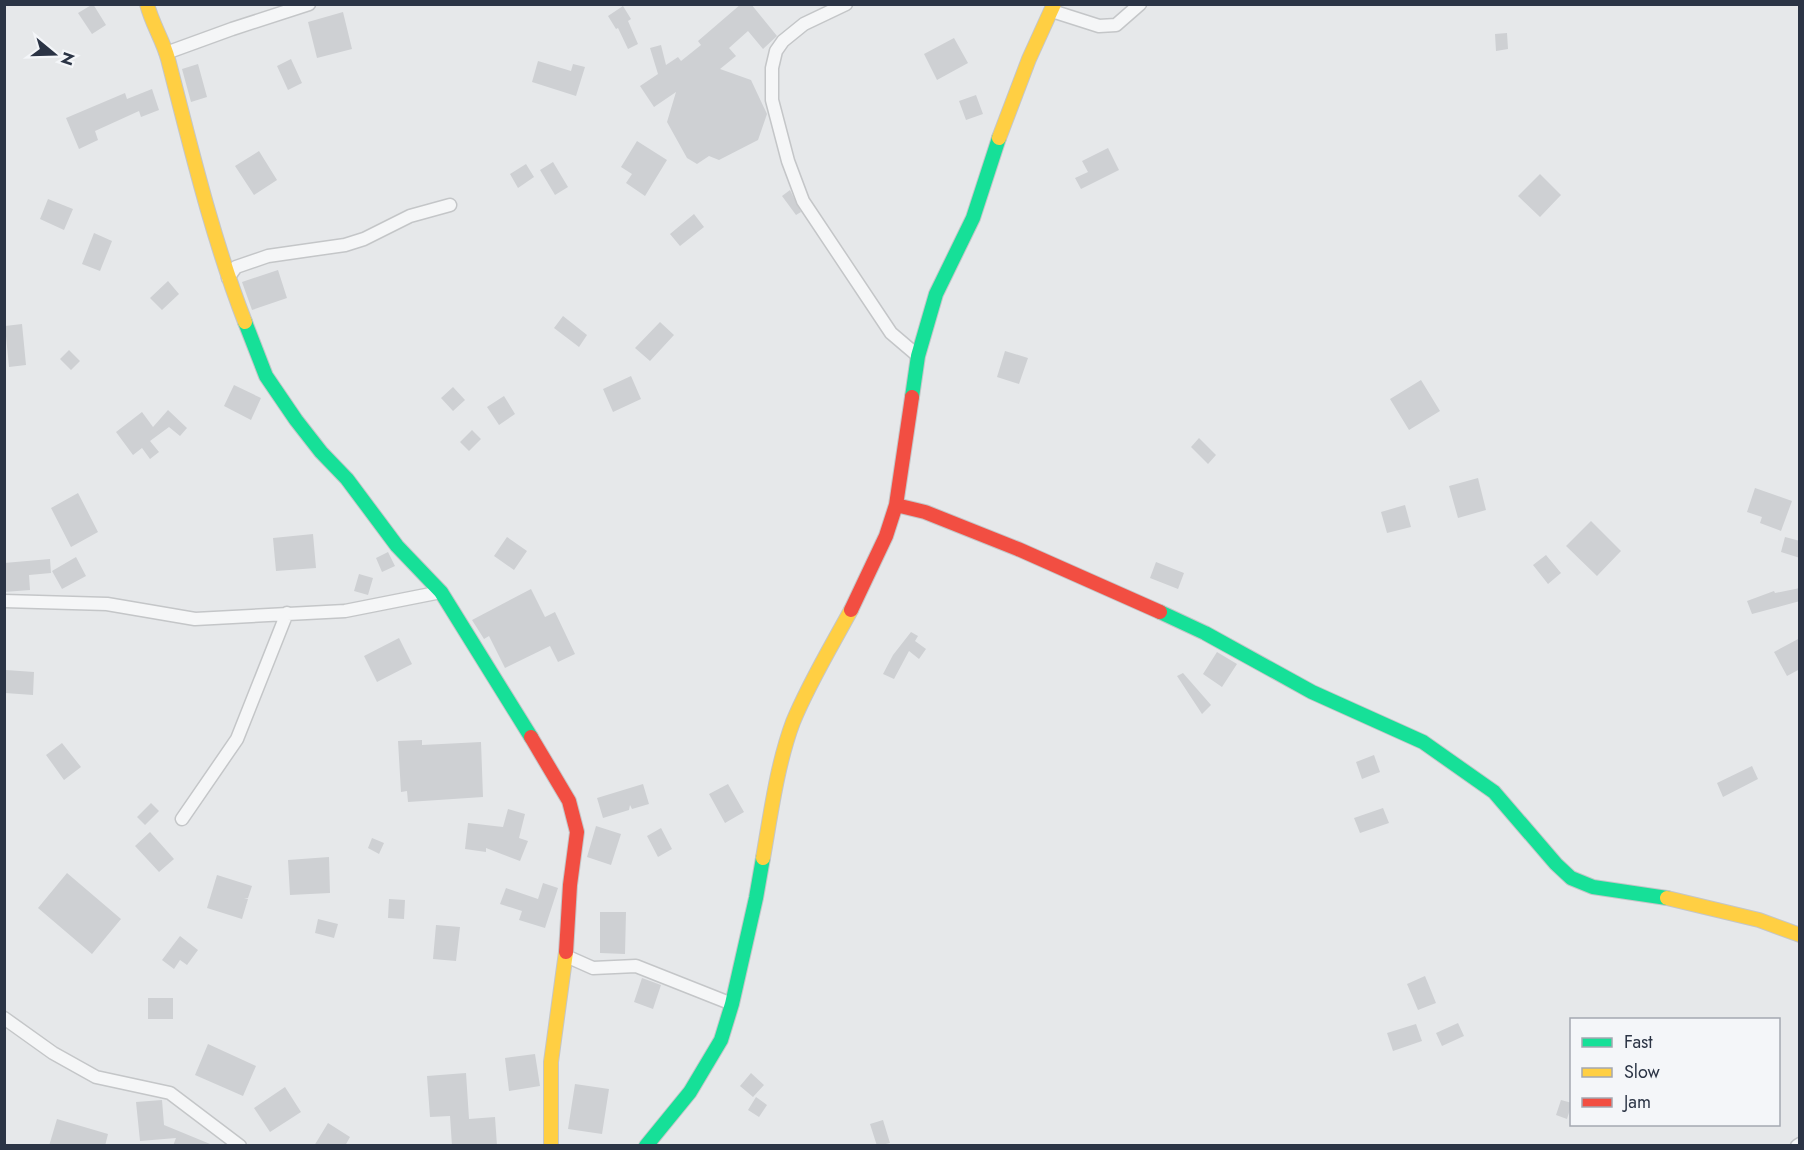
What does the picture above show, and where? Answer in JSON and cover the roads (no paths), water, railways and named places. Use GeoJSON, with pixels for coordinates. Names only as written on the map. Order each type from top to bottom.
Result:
{"type":"FeatureCollection","features":[{"type":"Feature","properties":{"kind":"street"},"geometry":{"type":"LineString","coordinates":[[147,4],[151,21],[166,53],[215,238],[266,376],[296,420],[321,452],[347,479],[397,546],[441,592],[505,693],[568,801],[576,832],[566,956],[550,1062],[551,1146]]}},
{"type":"Feature","properties":{"kind":"street"},"geometry":{"type":"LineString","coordinates":[[166,53],[232,28],[309,4]]}},
{"type":"Feature","properties":{"kind":"street"},"geometry":{"type":"LineString","coordinates":[[846,4],[804,24],[783,40],[776,51],[772,68],[772,100],[788,161],[803,201],[891,333],[918,356]]}},
{"type":"Feature","properties":{"kind":"street"},"geometry":{"type":"LineString","coordinates":[[646,1146],[690,1092],[722,1040],[756,898],[774,787],[794,723],[816,674],[886,536],[896,505],[918,356],[936,294],[973,218],[1004,122],[1029,59],[1053,8],[1099,26],[1116,24],[1140,4]]}},
{"type":"Feature","properties":{"kind":"street"},"geometry":{"type":"LineString","coordinates":[[228,278],[236,267],[257,260],[294,251],[345,245],[364,239],[410,216],[450,205]]}},
{"type":"Feature","properties":{"kind":"street"},"geometry":{"type":"LineString","coordinates":[[896,505],[925,512],[987,536],[1135,600],[1205,633],[1312,692],[1423,742],[1494,792],[1556,864],[1571,878],[1593,887],[1681,900],[1759,920],[1800,935]]}},
{"type":"Feature","properties":{"kind":"street"},"geometry":{"type":"LineString","coordinates":[[4,601],[107,604],[195,619],[345,611],[441,592]]}},
{"type":"Feature","properties":{"kind":"street"},"geometry":{"type":"LineString","coordinates":[[182,819],[237,740],[287,613]]}},
{"type":"Feature","properties":{"kind":"street"},"geometry":{"type":"LineString","coordinates":[[566,956],[593,968],[636,966],[732,1004]]}},
{"type":"Feature","properties":{"kind":"street"},"geometry":{"type":"LineString","coordinates":[[4,1018],[53,1053],[96,1077],[170,1093],[240,1146]]}}]}
